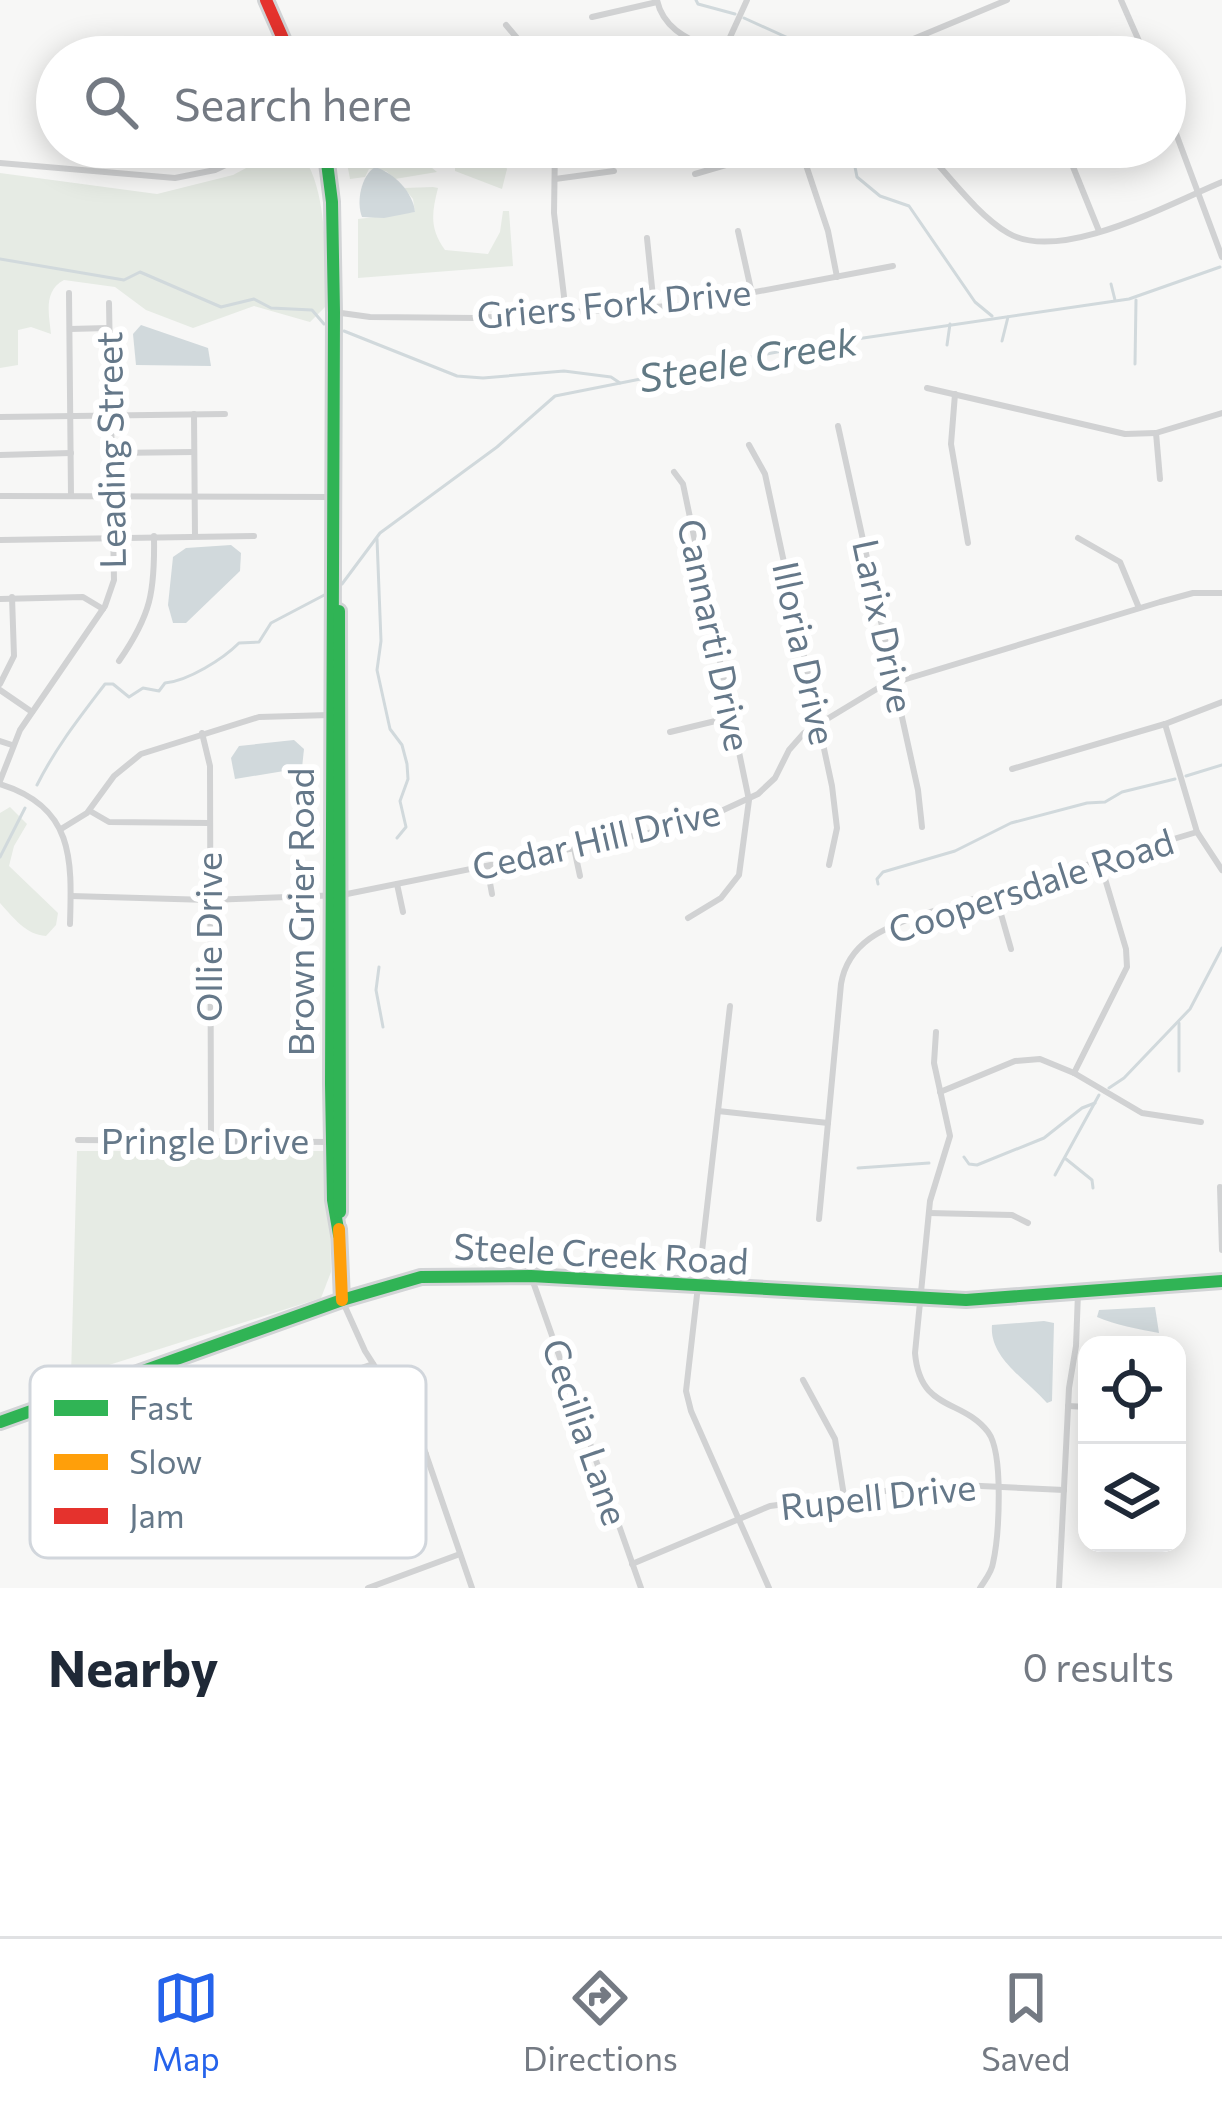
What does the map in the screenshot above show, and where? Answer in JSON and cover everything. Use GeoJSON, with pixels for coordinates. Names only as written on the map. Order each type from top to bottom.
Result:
{"type":"FeatureCollection","features":[{"type":"Feature","properties":{"kind":"main road"},"geometry":{"type":"LineString","coordinates":[[266,0],[281,36]]}},
{"type":"Feature","properties":{"kind":"main road","name":"Brown Grier Road"},"geometry":{"type":"LineString","coordinates":[[328,168],[334,312],[336,588],[330,715],[339,1234]]}},
{"type":"Feature","properties":{"kind":"main road","name":"Brown Grier Road"},"geometry":{"type":"LineString","coordinates":[[336,588],[342,812],[332,1142],[342,1300]]}},
{"type":"Feature","properties":{"kind":"main road"},"geometry":{"type":"LineString","coordinates":[[330,715],[336,728],[336,795],[342,812]]}},
{"type":"Feature","properties":{"kind":"main road","name":"Steele Creek Road"},"geometry":{"type":"LineString","coordinates":[[157,1366],[421,1277],[531,1276],[923,1299],[1001,1299],[1222,1281]]}},
{"type":"Feature","properties":{"kind":"main road","name":"Steele Creek Road"},"geometry":{"type":"LineString","coordinates":[[0,1422],[30,1411]]}},
{"type":"Feature","properties":{"kind":"street"},"geometry":{"type":"LineString","coordinates":[[732,36],[747,0]]}},
{"type":"Feature","properties":{"kind":"street"},"geometry":{"type":"LineString","coordinates":[[919,36],[1007,0]]}},
{"type":"Feature","properties":{"kind":"street"},"geometry":{"type":"LineString","coordinates":[[1121,0],[1137,36]]}},
{"type":"Feature","properties":{"kind":"street"},"geometry":{"type":"LineString","coordinates":[[592,16],[657,1],[663,18],[685,36]]}},
{"type":"Feature","properties":{"kind":"street"},"geometry":{"type":"LineString","coordinates":[[506,25],[515,36]]}},
{"type":"Feature","properties":{"kind":"street"},"geometry":{"type":"LineString","coordinates":[[0,163],[36,166]]}},
{"type":"Feature","properties":{"kind":"street"},"geometry":{"type":"LineString","coordinates":[[1186,164],[1222,256]]}},
{"type":"Feature","properties":{"kind":"street"},"geometry":{"type":"LineString","coordinates":[[58,168],[175,178],[218,168]]}},
{"type":"Feature","properties":{"kind":"street"},"geometry":{"type":"LineString","coordinates":[[555,168],[554,213],[566,314]]}},
{"type":"Feature","properties":{"kind":"street"},"geometry":{"type":"LineString","coordinates":[[695,174],[716,168]]}},
{"type":"Feature","properties":{"kind":"street"},"geometry":{"type":"LineString","coordinates":[[807,168],[828,231],[837,278]]}},
{"type":"Feature","properties":{"kind":"street"},"geometry":{"type":"LineString","coordinates":[[943,168],[1010,234],[1046,243],[1099,231],[1222,182]]}},
{"type":"Feature","properties":{"kind":"street"},"geometry":{"type":"LineString","coordinates":[[1074,168],[1099,231]]}},
{"type":"Feature","properties":{"kind":"street"},"geometry":{"type":"LineString","coordinates":[[555,178],[614,171]]}},
{"type":"Feature","properties":{"kind":"street"},"geometry":{"type":"LineString","coordinates":[[737,231],[752,294]]}},
{"type":"Feature","properties":{"kind":"street"},"geometry":{"type":"LineString","coordinates":[[646,238],[654,308]]}},
{"type":"Feature","properties":{"kind":"street","name":"Griers Fork Drive"},"geometry":{"type":"LineString","coordinates":[[334,312],[362,317],[476,318],[704,304],[893,266]]}},
{"type":"Feature","properties":{"kind":"street"},"geometry":{"type":"LineString","coordinates":[[69,293],[71,496]]}},
{"type":"Feature","properties":{"kind":"street","name":"Leading Street"},"geometry":{"type":"LineString","coordinates":[[0,783],[12,746],[103,609],[114,580],[109,302]]}},
{"type":"Feature","properties":{"kind":"street"},"geometry":{"type":"LineString","coordinates":[[70,328],[110,328]]}},
{"type":"Feature","properties":{"kind":"street"},"geometry":{"type":"LineString","coordinates":[[927,388],[1112,432],[1156,433],[1222,413]]}},
{"type":"Feature","properties":{"kind":"street"},"geometry":{"type":"LineString","coordinates":[[955,394],[951,444],[968,542]]}},
{"type":"Feature","properties":{"kind":"street"},"geometry":{"type":"LineString","coordinates":[[194,414],[195,536]]}},
{"type":"Feature","properties":{"kind":"street"},"geometry":{"type":"LineString","coordinates":[[0,417],[225,414]]}},
{"type":"Feature","properties":{"kind":"street","name":"Larix Drive"},"geometry":{"type":"LineString","coordinates":[[838,426],[922,827]]}},
{"type":"Feature","properties":{"kind":"street"},"geometry":{"type":"LineString","coordinates":[[1156,433],[1160,479]]}},
{"type":"Feature","properties":{"kind":"street","name":"Illoria Drive"},"geometry":{"type":"LineString","coordinates":[[749,445],[765,474],[836,809],[836,839],[829,865]]}},
{"type":"Feature","properties":{"kind":"street"},"geometry":{"type":"LineString","coordinates":[[111,453],[194,452]]}},
{"type":"Feature","properties":{"kind":"street"},"geometry":{"type":"LineString","coordinates":[[0,455],[70,453]]}},
{"type":"Feature","properties":{"kind":"street","name":"Cannarti Drive"},"geometry":{"type":"LineString","coordinates":[[674,472],[683,484],[749,800],[740,875],[721,898],[688,918]]}},
{"type":"Feature","properties":{"kind":"street"},"geometry":{"type":"LineString","coordinates":[[0,496],[335,498]]}},
{"type":"Feature","properties":{"kind":"street"},"geometry":{"type":"LineString","coordinates":[[119,661],[150,609],[154,536]]}},
{"type":"Feature","properties":{"kind":"street"},"geometry":{"type":"LineString","coordinates":[[0,540],[254,536]]}},
{"type":"Feature","properties":{"kind":"street"},"geometry":{"type":"LineString","coordinates":[[1078,538],[1120,562],[1139,608]]}},
{"type":"Feature","properties":{"kind":"street","name":"Cedar Hill Drive"},"geometry":{"type":"LineString","coordinates":[[71,896],[209,900],[336,895],[705,820],[749,800],[775,778],[796,740],[895,681],[1193,593],[1222,593]]}},
{"type":"Feature","properties":{"kind":"street"},"geometry":{"type":"LineString","coordinates":[[12,597],[14,656],[0,687],[32,712]]}},
{"type":"Feature","properties":{"kind":"street"},"geometry":{"type":"LineString","coordinates":[[0,599],[83,597],[103,609]]}},
{"type":"Feature","properties":{"kind":"street"},"geometry":{"type":"LineString","coordinates":[[1012,769],[1165,724],[1222,702]]}},
{"type":"Feature","properties":{"kind":"street"},"geometry":{"type":"LineString","coordinates":[[61,829],[89,810],[133,759],[259,717],[330,715]]}},
{"type":"Feature","properties":{"kind":"street"},"geometry":{"type":"LineString","coordinates":[[670,732],[732,717]]}},
{"type":"Feature","properties":{"kind":"street"},"geometry":{"type":"LineString","coordinates":[[1165,724],[1197,832],[1222,870]]}},
{"type":"Feature","properties":{"kind":"street","name":"Ollie Drive"},"geometry":{"type":"LineString","coordinates":[[202,734],[210,759],[211,1141]]}},
{"type":"Feature","properties":{"kind":"street"},"geometry":{"type":"LineString","coordinates":[[0,741],[12,746]]}},
{"type":"Feature","properties":{"kind":"street"},"geometry":{"type":"LineString","coordinates":[[0,783],[47,809],[61,829],[72,862],[70,925]]}},
{"type":"Feature","properties":{"kind":"street"},"geometry":{"type":"LineString","coordinates":[[89,810],[110,821],[209,824]]}},
{"type":"Feature","properties":{"kind":"street","name":"Coopersdale Road"},"geometry":{"type":"LineString","coordinates":[[819,1220],[843,975],[854,951],[898,923],[1197,832]]}},
{"type":"Feature","properties":{"kind":"street"},"geometry":{"type":"LineString","coordinates":[[574,848],[580,876]]}},
{"type":"Feature","properties":{"kind":"street"},"geometry":{"type":"LineString","coordinates":[[1074,1073],[1127,967],[1100,862]]}},
{"type":"Feature","properties":{"kind":"street"},"geometry":{"type":"LineString","coordinates":[[487,866],[492,894]]}},
{"type":"Feature","properties":{"kind":"street"},"geometry":{"type":"LineString","coordinates":[[397,884],[404,912]]}},
{"type":"Feature","properties":{"kind":"street"},"geometry":{"type":"LineString","coordinates":[[994,893],[1011,949]]}},
{"type":"Feature","properties":{"kind":"street"},"geometry":{"type":"LineString","coordinates":[[730,1006],[686,1391],[770,1588]]}},
{"type":"Feature","properties":{"kind":"street"},"geometry":{"type":"LineString","coordinates":[[936,1032],[934,1063],[949,1145],[929,1213],[916,1342],[918,1374],[935,1398],[980,1424],[991,1435],[997,1452],[993,1565],[980,1588]]}},
{"type":"Feature","properties":{"kind":"street"},"geometry":{"type":"LineString","coordinates":[[940,1092],[1023,1059],[1051,1062],[1142,1113],[1201,1122]]}},
{"type":"Feature","properties":{"kind":"street"},"geometry":{"type":"LineString","coordinates":[[717,1111],[828,1123]]}},
{"type":"Feature","properties":{"kind":"street","name":"Pringle Drive"},"geometry":{"type":"LineString","coordinates":[[77,1140],[332,1142]]}},
{"type":"Feature","properties":{"kind":"street"},"geometry":{"type":"LineString","coordinates":[[1220,1187],[1222,1250]]}},
{"type":"Feature","properties":{"kind":"street"},"geometry":{"type":"LineString","coordinates":[[929,1213],[1012,1215],[1028,1223]]}},
{"type":"Feature","properties":{"kind":"street","name":"Cecilia Lane"},"geometry":{"type":"LineString","coordinates":[[531,1276],[641,1588]]}},
{"type":"Feature","properties":{"kind":"street"},"geometry":{"type":"LineString","coordinates":[[1059,1588],[1078,1293]]}},
{"type":"Feature","properties":{"kind":"street","name":"Brown Grier Road"},"geometry":{"type":"LineString","coordinates":[[342,1300],[373,1364]]}},
{"type":"Feature","properties":{"kind":"street"},"geometry":{"type":"LineString","coordinates":[[367,1366],[373,1364]]}},
{"type":"Feature","properties":{"kind":"street"},"geometry":{"type":"LineString","coordinates":[[803,1380],[835,1439],[844,1496]]}},
{"type":"Feature","properties":{"kind":"street"},"geometry":{"type":"LineString","coordinates":[[1068,1406],[1078,1407]]}},
{"type":"Feature","properties":{"kind":"street","name":"Brown Grier Road"},"geometry":{"type":"LineString","coordinates":[[426,1454],[472,1588]]}},
{"type":"Feature","properties":{"kind":"street","name":"Rupell Drive"},"geometry":{"type":"LineString","coordinates":[[632,1564],[770,1506],[939,1484],[1064,1490]]}},
{"type":"Feature","properties":{"kind":"street"},"geometry":{"type":"LineString","coordinates":[[368,1588],[460,1554]]}},
{"type":"Feature","properties":{"kind":"shaded area"},"geometry":{"type":"Polygon","coordinates":[[[246,168],[309,168],[314,177],[323,221],[325,307],[310,322],[254,306],[193,328],[146,310],[115,287],[64,280],[50,297],[51,334],[31,327],[18,330],[18,365],[0,368],[0,173],[157,194],[246,168]]]}},
{"type":"Feature","properties":{"kind":"shaded area"},"geometry":{"type":"Polygon","coordinates":[[[348,168],[432,168],[437,172],[395,179],[386,171],[369,169],[365,177],[350,179],[348,168]]]}},
{"type":"Feature","properties":{"kind":"shaded area"},"geometry":{"type":"Polygon","coordinates":[[[374,168],[389,174],[411,197],[415,212],[362,217],[361,190],[374,168]]]}},
{"type":"Feature","properties":{"kind":"shaded area"},"geometry":{"type":"Polygon","coordinates":[[[455,168],[507,169],[502,189],[455,168]]]}},
{"type":"Feature","properties":{"kind":"shaded area"},"geometry":{"type":"Polygon","coordinates":[[[404,188],[438,188],[434,227],[445,250],[488,254],[500,232],[503,211],[509,211],[513,266],[358,278],[358,219],[415,212],[404,188]]]}},
{"type":"Feature","properties":{"kind":"shaded area"},"geometry":{"type":"Polygon","coordinates":[[[141,325],[208,348],[211,366],[136,365],[133,334],[141,325]]]}},
{"type":"Feature","properties":{"kind":"shaded area"},"geometry":{"type":"Polygon","coordinates":[[[231,545],[241,553],[240,571],[186,623],[173,623],[168,605],[173,557],[186,548],[231,545]]]}},
{"type":"Feature","properties":{"kind":"shaded area"},"geometry":{"type":"Polygon","coordinates":[[[294,740],[304,749],[302,768],[235,779],[231,758],[239,746],[294,740]]]}},
{"type":"Feature","properties":{"kind":"shaded area"},"geometry":{"type":"Polygon","coordinates":[[[10,807],[27,824],[9,866],[58,913],[56,925],[46,936],[26,929],[0,903],[0,813],[10,807]]]}},
{"type":"Feature","properties":{"kind":"shaded area"},"geometry":{"type":"Polygon","coordinates":[[[77,1151],[329,1151],[331,1272],[321,1298],[106,1366],[71,1366],[77,1151]]]}},
{"type":"Feature","properties":{"kind":"shaded area"},"geometry":{"type":"Polygon","coordinates":[[[1155,1307],[1159,1333],[1097,1317],[1099,1310],[1155,1307]]]}},
{"type":"Feature","properties":{"kind":"shaded area"},"geometry":{"type":"Polygon","coordinates":[[[1054,1323],[1052,1401],[1047,1403],[1003,1358],[992,1325],[1054,1323]]]}},
{"type":"Feature","properties":{"kind":"waterway"},"geometry":{"type":"LineString","coordinates":[[696,0],[735,14]]}},
{"type":"Feature","properties":{"kind":"waterway"},"geometry":{"type":"LineString","coordinates":[[744,18],[784,36]]}},
{"type":"Feature","properties":{"kind":"waterway"},"geometry":{"type":"LineString","coordinates":[[855,168],[857,177],[880,196],[909,206],[975,302],[992,316]]}},
{"type":"Feature","properties":{"kind":"waterway"},"geometry":{"type":"LineString","coordinates":[[0,259],[124,280],[140,272],[221,307],[254,299],[271,308],[312,310],[324,324]]}},
{"type":"Feature","properties":{"kind":"waterway","name":"Steele Creek"},"geometry":{"type":"LineString","coordinates":[[342,584],[380,533],[497,447],[555,396],[802,347],[1129,299],[1220,267]]}},
{"type":"Feature","properties":{"kind":"waterway"},"geometry":{"type":"LineString","coordinates":[[1111,284],[1115,300]]}},
{"type":"Feature","properties":{"kind":"waterway"},"geometry":{"type":"LineString","coordinates":[[1135,364],[1136,300]]}},
{"type":"Feature","properties":{"kind":"waterway"},"geometry":{"type":"LineString","coordinates":[[1002,341],[1008,317]]}},
{"type":"Feature","properties":{"kind":"waterway"},"geometry":{"type":"LineString","coordinates":[[947,345],[950,324]]}},
{"type":"Feature","properties":{"kind":"waterway"},"geometry":{"type":"LineString","coordinates":[[344,331],[457,376],[564,371],[611,377],[620,383]]}},
{"type":"Feature","properties":{"kind":"waterway"},"geometry":{"type":"LineString","coordinates":[[377,539],[381,641],[377,670],[390,729],[402,745],[407,764],[408,779],[400,801],[406,827],[397,838]]}},
{"type":"Feature","properties":{"kind":"waterway","name":"Steele Creek"},"geometry":{"type":"LineString","coordinates":[[37,785],[105,684],[113,684],[129,697],[143,688],[159,691],[165,683],[205,668],[239,643],[259,642],[271,623],[330,592]]}},
{"type":"Feature","properties":{"kind":"waterway"},"geometry":{"type":"LineString","coordinates":[[1186,776],[1222,765]]}},
{"type":"Feature","properties":{"kind":"waterway"},"geometry":{"type":"LineString","coordinates":[[878,884],[883,872],[955,851],[1011,823],[1105,802],[1122,792],[1175,779]]}},
{"type":"Feature","properties":{"kind":"waterway","name":"Steele Creek"},"geometry":{"type":"LineString","coordinates":[[0,857],[25,808]]}},
{"type":"Feature","properties":{"kind":"waterway"},"geometry":{"type":"LineString","coordinates":[[1109,1088],[1190,1009],[1222,948]]}},
{"type":"Feature","properties":{"kind":"waterway"},"geometry":{"type":"LineString","coordinates":[[379,967],[376,990],[383,1027]]}},
{"type":"Feature","properties":{"kind":"waterway"},"geometry":{"type":"LineString","coordinates":[[1179,1023],[1179,1071]]}},
{"type":"Feature","properties":{"kind":"waterway"},"geometry":{"type":"LineString","coordinates":[[1055,1175],[1099,1095]]}},
{"type":"Feature","properties":{"kind":"waterway"},"geometry":{"type":"LineString","coordinates":[[964,1157],[977,1165],[1044,1138],[1095,1103]]}},
{"type":"Feature","properties":{"kind":"waterway"},"geometry":{"type":"LineString","coordinates":[[1066,1159],[1092,1180],[1093,1188]]}},
{"type":"Feature","properties":{"kind":"waterway"},"geometry":{"type":"LineString","coordinates":[[858,1168],[929,1163]]}},
{"type":"Feature","properties":{"kind":"traffic: fast"},"geometry":{"type":"LineString","coordinates":[[328,168],[334,312],[331,1084],[333,1200],[339,1235]]}},
{"type":"Feature","properties":{"kind":"traffic: fast"},"geometry":{"type":"LineString","coordinates":[[339,611],[340,1212]]}},
{"type":"Feature","properties":{"kind":"traffic: fast"},"geometry":{"type":"LineString","coordinates":[[157,1366],[421,1277],[531,1276],[966,1300],[1222,1281]]}},
{"type":"Feature","properties":{"kind":"traffic: fast"},"geometry":{"type":"LineString","coordinates":[[0,1422],[30,1411]]}},
{"type":"Feature","properties":{"kind":"traffic: slow"},"geometry":{"type":"LineString","coordinates":[[339,1229],[342,1300]]}},
{"type":"Feature","properties":{"kind":"traffic: jam"},"geometry":{"type":"LineString","coordinates":[[266,0],[282,36]]}}]}
